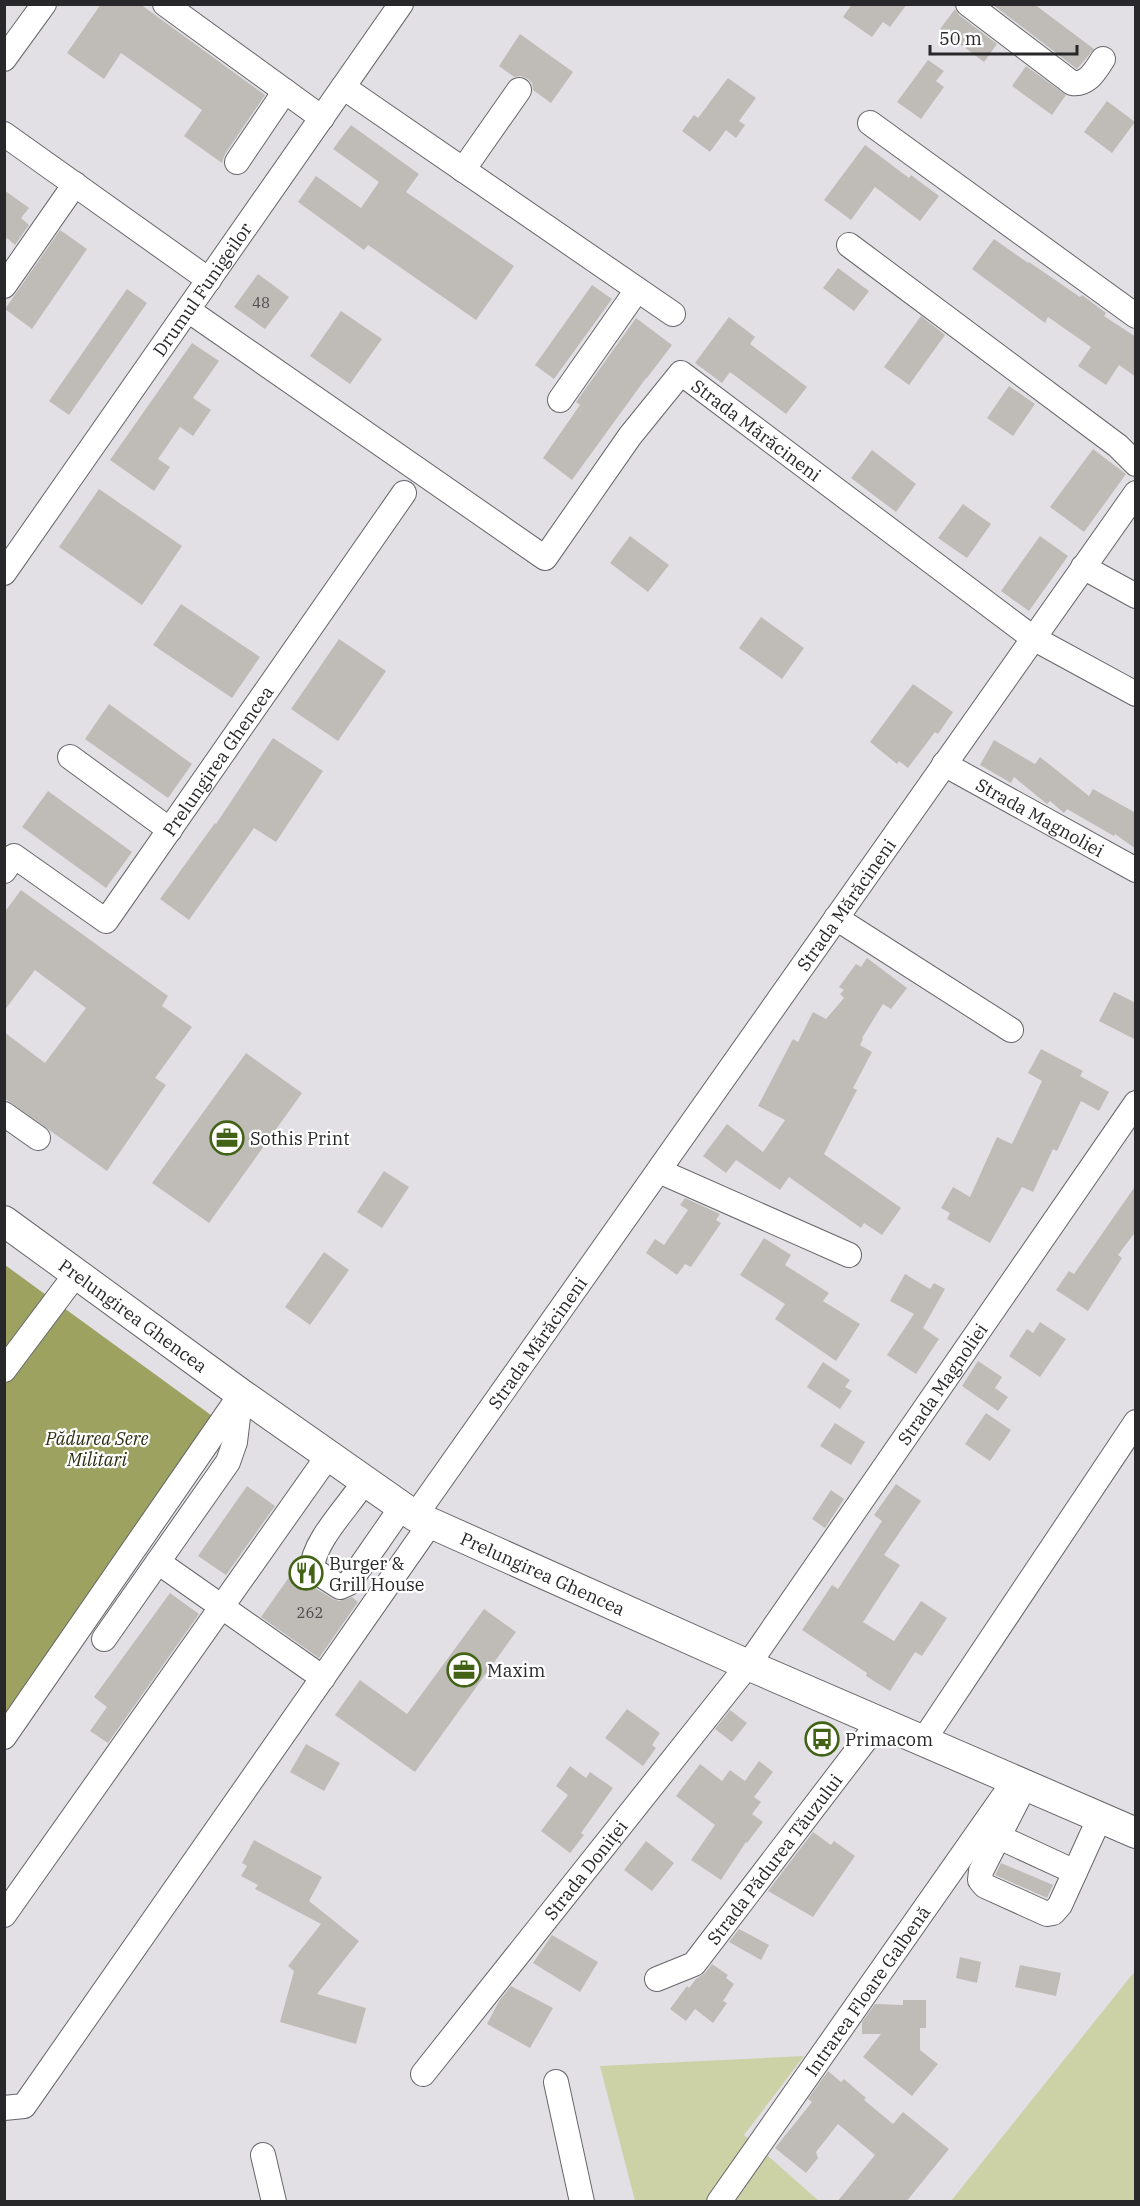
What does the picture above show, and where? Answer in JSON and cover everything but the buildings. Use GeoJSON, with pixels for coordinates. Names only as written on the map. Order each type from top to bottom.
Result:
{"type":"FeatureCollection","features":[{"type":"Feature","properties":{"kind":"main road","name":"Prelungirea Ghencea"},"geometry":{"type":"LineString","coordinates":[[4,1221],[241,1394],[415,1516],[748,1665],[1136,1833]]}},
{"type":"Feature","properties":{"kind":"street"},"geometry":{"type":"LineString","coordinates":[[165,4],[322,118]]}},
{"type":"Feature","properties":{"kind":"street","name":"Drumul Funigeilor"},"geometry":{"type":"LineString","coordinates":[[4,573],[401,4]]}},
{"type":"Feature","properties":{"kind":"street"},"geometry":{"type":"LineString","coordinates":[[968,4],[1072,83],[1080,84],[1088,79],[1103,59]]}},
{"type":"Feature","properties":{"kind":"street"},"geometry":{"type":"LineString","coordinates":[[4,59],[35,8]]}},
{"type":"Feature","properties":{"kind":"street"},"geometry":{"type":"LineString","coordinates":[[344,87],[673,314]]}},
{"type":"Feature","properties":{"kind":"street"},"geometry":{"type":"LineString","coordinates":[[463,170],[519,90]]}},
{"type":"Feature","properties":{"kind":"street"},"geometry":{"type":"LineString","coordinates":[[237,162],[285,91]]}},
{"type":"Feature","properties":{"kind":"street"},"geometry":{"type":"LineString","coordinates":[[870,123],[1136,316]]}},
{"type":"Feature","properties":{"kind":"street"},"geometry":{"type":"LineString","coordinates":[[4,134],[209,280]]}},
{"type":"Feature","properties":{"kind":"street"},"geometry":{"type":"LineString","coordinates":[[4,286],[75,184]]}},
{"type":"Feature","properties":{"kind":"street"},"geometry":{"type":"LineString","coordinates":[[849,245],[1118,446],[1136,464]]}},
{"type":"Feature","properties":{"kind":"street"},"geometry":{"type":"LineString","coordinates":[[560,400],[637,290]]}},
{"type":"Feature","properties":{"kind":"street","name":"Strada Mărăcineni"},"geometry":{"type":"LineString","coordinates":[[188,310],[545,558],[630,436],[681,374],[1034,638],[1136,694]]}},
{"type":"Feature","properties":{"kind":"street","name":"Prelungirea Ghencea"},"geometry":{"type":"LineString","coordinates":[[4,870],[14,856],[106,921],[404,493]]}},
{"type":"Feature","properties":{"kind":"street","name":"Strada Mărăcineni"},"geometry":{"type":"LineString","coordinates":[[415,1516],[1136,493]]}},
{"type":"Feature","properties":{"kind":"street"},"geometry":{"type":"LineString","coordinates":[[1083,567],[1136,596]]}},
{"type":"Feature","properties":{"kind":"street"},"geometry":{"type":"LineString","coordinates":[[70,757],[170,830]]}},
{"type":"Feature","properties":{"kind":"street","name":"Strada Magnoliei"},"geometry":{"type":"LineString","coordinates":[[944,764],[1136,870]]}},
{"type":"Feature","properties":{"kind":"street"},"geometry":{"type":"LineString","coordinates":[[836,918],[1011,1030]]}},
{"type":"Feature","properties":{"kind":"street","name":"Strada Magnoliei"},"geometry":{"type":"LineString","coordinates":[[748,1665],[1136,1103]]}},
{"type":"Feature","properties":{"kind":"street"},"geometry":{"type":"LineString","coordinates":[[4,1114],[38,1138]]}},
{"type":"Feature","properties":{"kind":"street"},"geometry":{"type":"LineString","coordinates":[[659,1171],[849,1255]]}},
{"type":"Feature","properties":{"kind":"street"},"geometry":{"type":"LineString","coordinates":[[4,1371],[76,1274]]}},
{"type":"Feature","properties":{"kind":"street"},"geometry":{"type":"LineString","coordinates":[[104,1639],[231,1455],[235,1442],[241,1394]]}},
{"type":"Feature","properties":{"kind":"street"},"geometry":{"type":"LineString","coordinates":[[4,1737],[241,1394]]}},
{"type":"Feature","properties":{"kind":"street"},"geometry":{"type":"LineString","coordinates":[[923,1741],[1136,1422]]}},
{"type":"Feature","properties":{"kind":"street"},"geometry":{"type":"LineString","coordinates":[[4,1915],[328,1456]]}},
{"type":"Feature","properties":{"kind":"street"},"geometry":{"type":"LineString","coordinates":[[364,1482],[319,1545],[312,1562],[312,1569],[327,1580],[340,1587],[349,1583],[415,1516]]}},
{"type":"Feature","properties":{"kind":"street"},"geometry":{"type":"LineString","coordinates":[[4,2108],[24,2106],[323,1678],[415,1516]]}},
{"type":"Feature","properties":{"kind":"street"},"geometry":{"type":"LineString","coordinates":[[158,1562],[323,1678]]}},
{"type":"Feature","properties":{"kind":"street","name":"Strada Doniței"},"geometry":{"type":"LineString","coordinates":[[423,2074],[748,1665]]}},
{"type":"Feature","properties":{"kind":"street","name":"Strada Pădurea Tăuzului"},"geometry":{"type":"LineString","coordinates":[[657,1979],[694,1964],[879,1722]]}},
{"type":"Feature","properties":{"kind":"street"},"geometry":{"type":"LineString","coordinates":[[1020,1783],[999,1837],[981,1871],[980,1880],[985,1886],[1047,1914],[1053,1913],[1060,1905],[1100,1817]]}},
{"type":"Feature","properties":{"kind":"street","name":"Intrarea Floare Galbenă"},"geometry":{"type":"LineString","coordinates":[[719,2202],[1020,1783]]}},
{"type":"Feature","properties":{"kind":"street"},"geometry":{"type":"LineString","coordinates":[[999,1837],[1075,1872]]}},
{"type":"Feature","properties":{"kind":"street"},"geometry":{"type":"LineString","coordinates":[[556,2082],[582,2202]]}},
{"type":"Feature","properties":{"kind":"street"},"geometry":{"type":"LineString","coordinates":[[263,2155],[274,2202]]}},
{"type":"Feature","properties":{"kind":"green space","name":"Pădurea Sere Militari"},"geometry":{"type":"Polygon","coordinates":[[[5,1265],[226,1426],[5,1746],[5,1265]]]}},
{"type":"Feature","properties":{"kind":"green space"},"geometry":{"type":"Polygon","coordinates":[[[1135,1971],[1135,2201],[951,2201],[1135,1971]]]}},
{"type":"Feature","properties":{"kind":"green space"},"geometry":{"type":"Polygon","coordinates":[[[804,2056],[744,2135],[819,2201],[635,2201],[600,2066],[804,2056]]]}},
{"type":"Feature","properties":{"kind":"place","name":"Sothis Print"},"geometry":{"type":"Point","coordinates":[227,1138]}},
{"type":"Feature","properties":{"kind":"place","name":"Burger & Grill House"},"geometry":{"type":"Point","coordinates":[306,1573]}},
{"type":"Feature","properties":{"kind":"place","name":"Maxim"},"geometry":{"type":"Point","coordinates":[464,1670]}},
{"type":"Feature","properties":{"kind":"place","name":"Primacom"},"geometry":{"type":"Point","coordinates":[822,1739]}}]}
